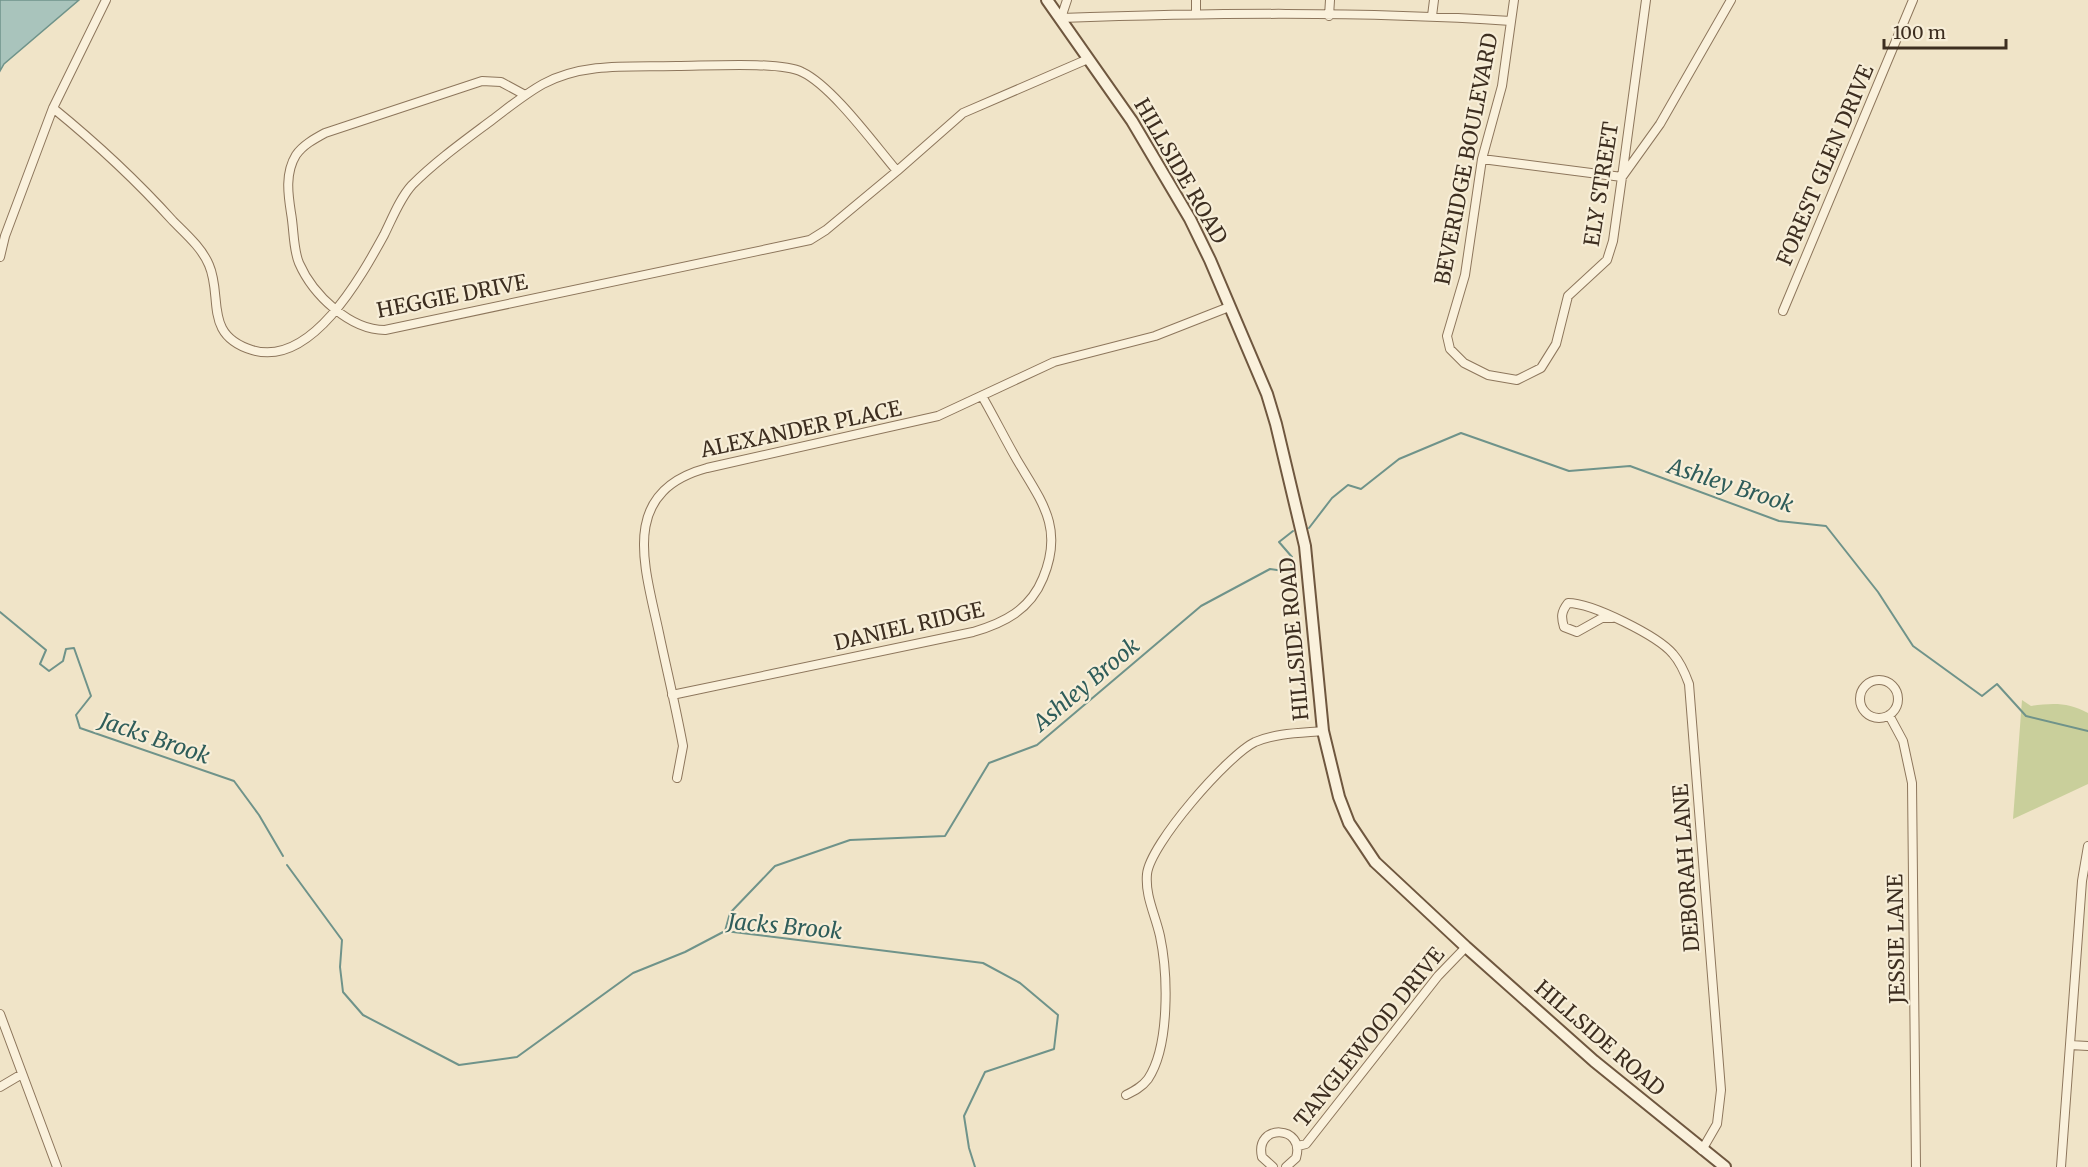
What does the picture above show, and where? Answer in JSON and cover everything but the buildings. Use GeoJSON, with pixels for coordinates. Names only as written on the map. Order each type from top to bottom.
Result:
{"type":"FeatureCollection","features":[{"type":"Feature","properties":{"kind":"street"},"geometry":{"type":"LineString","coordinates":[[0,257],[5,236],[53,108],[106,0]]}},
{"type":"Feature","properties":{"kind":"street","name":"HILLSIDE ROAD"},"geometry":{"type":"LineString","coordinates":[[1047,0],[1159,166],[1210,260],[1253,359],[1276,424],[1303,536],[1310,580],[1323,731],[1339,797],[1362,847],[1375,862],[1466,946],[1594,1061],[1725,1167]]}},
{"type":"Feature","properties":{"kind":"street"},"geometry":{"type":"LineString","coordinates":[[1067,0],[1061,18],[1196,14],[1432,16],[1511,21]]}},
{"type":"Feature","properties":{"kind":"street"},"geometry":{"type":"LineString","coordinates":[[1196,0],[1196,14]]}},
{"type":"Feature","properties":{"kind":"street"},"geometry":{"type":"LineString","coordinates":[[1329,16],[1330,0]]}},
{"type":"Feature","properties":{"kind":"street"},"geometry":{"type":"LineString","coordinates":[[1432,16],[1434,0]]}},
{"type":"Feature","properties":{"kind":"street","name":"BEVERIDGE BOULEVARD"},"geometry":{"type":"LineString","coordinates":[[1488,375],[1457,357],[1449,345],[1447,336],[1465,275],[1486,134],[1502,86],[1514,0]]}},
{"type":"Feature","properties":{"kind":"street","name":"ELY STREET"},"geometry":{"type":"LineString","coordinates":[[1488,375],[1517,380],[1541,368],[1556,344],[1568,296],[1607,260],[1613,241],[1646,0]]}},
{"type":"Feature","properties":{"kind":"street"},"geometry":{"type":"LineString","coordinates":[[1482,159],[1622,177],[1660,124],[1731,0]]}},
{"type":"Feature","properties":{"kind":"street","name":"FOREST GLEN DRIVE"},"geometry":{"type":"LineString","coordinates":[[1783,311],[1913,0]]}},
{"type":"Feature","properties":{"kind":"street","name":"HEGGIE DRIVE"},"geometry":{"type":"LineString","coordinates":[[525,95],[501,82],[482,81],[325,133],[306,145],[296,156],[289,174],[288,194],[299,263],[334,310],[369,330],[385,330],[810,240],[826,230],[963,113],[1088,59]]}},
{"type":"Feature","properties":{"kind":"street"},"geometry":{"type":"LineString","coordinates":[[53,108],[136,180],[200,249],[210,267],[219,322],[237,343],[263,353],[289,350],[314,335],[375,251],[410,188],[448,153],[525,95],[544,83],[577,70],[603,67],[747,65],[798,70],[826,91],[897,171]]}},
{"type":"Feature","properties":{"kind":"street","name":"ALEXANDER PLACE"},"geometry":{"type":"LineString","coordinates":[[677,778],[683,752],[642,545],[646,520],[662,493],[676,480],[693,472],[917,422],[948,412],[1054,362],[1155,336],[1229,307]]}},
{"type":"Feature","properties":{"kind":"street","name":"DANIEL RIDGE"},"geometry":{"type":"LineString","coordinates":[[672,695],[973,632],[1004,622],[1022,608],[1043,578],[1051,550],[1051,528],[1042,499],[982,396]]}},
{"type":"Feature","properties":{"kind":"street","name":"DEBORAH LANE"},"geometry":{"type":"LineString","coordinates":[[1612,618],[1602,618],[1577,632],[1564,627],[1561,618],[1568,603],[1580,603],[1612,618],[1665,647],[1680,663],[1689,684],[1721,1090],[1717,1124],[1702,1150]]}},
{"type":"Feature","properties":{"kind":"street"},"geometry":{"type":"LineString","coordinates":[[1883,681],[1894,689],[1897,703],[1889,715],[1875,718],[1863,709],[1861,695],[1869,683],[1883,681]]}},
{"type":"Feature","properties":{"kind":"street","name":"JESSIE LANE"},"geometry":{"type":"LineString","coordinates":[[1889,715],[1903,741],[1912,783],[1916,1167]]}},
{"type":"Feature","properties":{"kind":"street"},"geometry":{"type":"LineString","coordinates":[[1126,1095],[1146,1081],[1153,1070],[1164,1011],[1160,937],[1146,885],[1149,864],[1154,851],[1216,776],[1240,752],[1267,738],[1323,731]]}},
{"type":"Feature","properties":{"kind":"street"},"geometry":{"type":"LineString","coordinates":[[2061,1167],[2083,870],[2088,846]]}},
{"type":"Feature","properties":{"kind":"street","name":"TANGLEWOOD DRIVE"},"geometry":{"type":"LineString","coordinates":[[1298,1146],[1306,1144],[1438,976],[1466,946]]}},
{"type":"Feature","properties":{"kind":"street"},"geometry":{"type":"LineString","coordinates":[[0,1014],[57,1167]]}},
{"type":"Feature","properties":{"kind":"street"},"geometry":{"type":"LineString","coordinates":[[2070,1045],[2088,1046]]}},
{"type":"Feature","properties":{"kind":"street"},"geometry":{"type":"LineString","coordinates":[[0,1087],[22,1074]]}},
{"type":"Feature","properties":{"kind":"street","name":"TANGLEWOOD DRIVE"},"geometry":{"type":"LineString","coordinates":[[1273,1167],[1265,1162],[1261,1150],[1261,1144],[1268,1134],[1274,1131],[1286,1132],[1298,1146]]}},
{"type":"Feature","properties":{"kind":"street","name":"TANGLEWOOD DRIVE"},"geometry":{"type":"LineString","coordinates":[[1286,1167],[1296,1158],[1298,1146]]}},
{"type":"Feature","properties":{"kind":"green space"},"geometry":{"type":"Polygon","coordinates":[[[2022,700],[2031,706],[2060,704],[2088,713],[2088,784],[2013,819],[2022,700]]]}},
{"type":"Feature","properties":{"kind":"water"},"geometry":{"type":"Polygon","coordinates":[[[0,0],[79,0],[4,64],[0,71],[0,0]]]}},
{"type":"Feature","properties":{"kind":"waterway","name":"Ashley Brook"},"geometry":{"type":"LineString","coordinates":[[1309,528],[1332,498],[1348,485],[1361,489],[1399,459],[1461,433],[1569,471],[1630,466],[1779,521],[1826,526],[1878,592],[1913,646],[1982,696],[1997,684],[2026,716],[2088,731]]}},
{"type":"Feature","properties":{"kind":"waterway","name":"Ashley Brook"},"geometry":{"type":"LineString","coordinates":[[725,931],[730,913],[775,866],[850,840],[945,836],[989,763],[1037,745],[1201,606],[1270,569],[1291,572],[1292,557],[1279,542],[1293,531]]}},
{"type":"Feature","properties":{"kind":"waterway","name":"Jacks Brook"},"geometry":{"type":"LineString","coordinates":[[0,612],[46,650],[40,664],[49,671],[63,661],[66,649],[74,648],[91,696],[76,715],[80,728],[234,781],[259,815],[283,856]]}},
{"type":"Feature","properties":{"kind":"waterway","name":"Jacks Brook"},"geometry":{"type":"LineString","coordinates":[[287,865],[342,940],[340,967],[343,992],[363,1015],[459,1065],[517,1057],[633,973],[685,952],[725,931],[983,963],[1020,983],[1058,1015],[1054,1049],[985,1072],[964,1116],[969,1148],[975,1167]]}}]}
